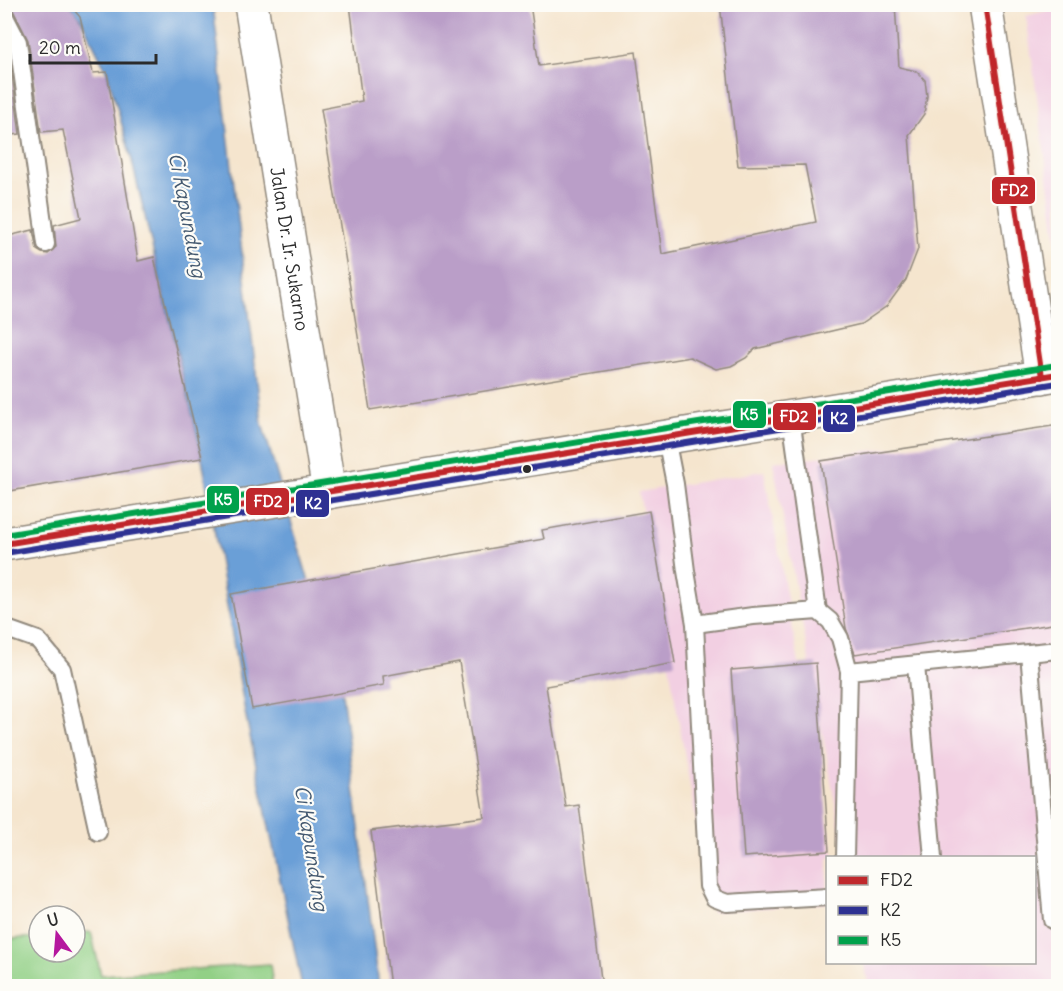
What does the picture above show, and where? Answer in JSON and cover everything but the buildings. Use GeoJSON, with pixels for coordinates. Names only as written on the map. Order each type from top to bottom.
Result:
{"type":"FeatureCollection","features":[{"type":"Feature","properties":{"kind":"main road","name":"Jalan Dr. Ir. Sukarno"},"geometry":{"type":"LineString","coordinates":[[251,4],[329,492]]}},
{"type":"Feature","properties":{"kind":"main road"},"geometry":{"type":"LineString","coordinates":[[4,544],[1050,376],[985,4]]}},
{"type":"Feature","properties":{"kind":"lane"},"geometry":{"type":"LineString","coordinates":[[4,15],[18,42],[46,244]]}},
{"type":"Feature","properties":{"kind":"lane"},"geometry":{"type":"LineString","coordinates":[[791,417],[818,611],[830,621],[840,638],[849,671],[845,856]]}},
{"type":"Feature","properties":{"kind":"lane"},"geometry":{"type":"LineString","coordinates":[[666,438],[675,484],[695,624],[708,886],[714,898],[727,903],[826,897]]}},
{"type":"Feature","properties":{"kind":"lane"},"geometry":{"type":"LineString","coordinates":[[695,624],[753,616],[818,611]]}},
{"type":"Feature","properties":{"kind":"lane"},"geometry":{"type":"LineString","coordinates":[[4,628],[38,640],[62,669],[98,832]]}},
{"type":"Feature","properties":{"kind":"lane"},"geometry":{"type":"LineString","coordinates":[[849,671],[1059,650]]}},
{"type":"Feature","properties":{"kind":"lane"},"geometry":{"type":"LineString","coordinates":[[1029,652],[1055,919],[1036,922]]}},
{"type":"Feature","properties":{"kind":"lane"},"geometry":{"type":"LineString","coordinates":[[916,665],[933,856]]}},
{"type":"Feature","properties":{"kind":"shaded area"},"geometry":{"type":"Polygon","coordinates":[[[1058,8],[1058,251],[1026,16],[1058,8]]]}},
{"type":"Feature","properties":{"kind":"shaded area"},"geometry":{"type":"Polygon","coordinates":[[[1058,429],[1058,986],[869,986],[864,964],[1036,964],[1036,856],[845,856],[773,462],[1058,429]]]}},
{"type":"Feature","properties":{"kind":"shaded area"},"geometry":{"type":"Polygon","coordinates":[[[764,471],[834,856],[826,856],[826,903],[712,912],[639,492],[764,471]]]}},
{"type":"Feature","properties":{"kind":"green space"},"geometry":{"type":"Polygon","coordinates":[[[4,902],[11,939],[27,938],[27,964],[87,964],[87,932],[91,932],[101,975],[270,964],[273,986],[5,986],[4,902]]]}},
{"type":"Feature","properties":{"kind":"water","name":"Ci Kapundung"},"geometry":{"type":"Polygon","coordinates":[[[69,5],[213,5],[262,424],[342,693],[379,986],[302,986],[245,712],[202,458],[131,157],[107,72],[80,17],[69,5]]]}},
{"type":"Feature","properties":{"kind":"transit line","name":"FD2"},"geometry":{"type":"LineString","coordinates":[[985,4],[1042,377]]}},
{"type":"Feature","properties":{"kind":"transit line","name":"K5"},"geometry":{"type":"LineString","coordinates":[[4,535],[1057,365]]}},
{"type":"Feature","properties":{"kind":"transit line","name":"FD2"},"geometry":{"type":"LineString","coordinates":[[4,544],[1058,374]]}},
{"type":"Feature","properties":{"kind":"transit line","name":"K2"},"geometry":{"type":"LineString","coordinates":[[5,553],[1058,383]]}}]}
